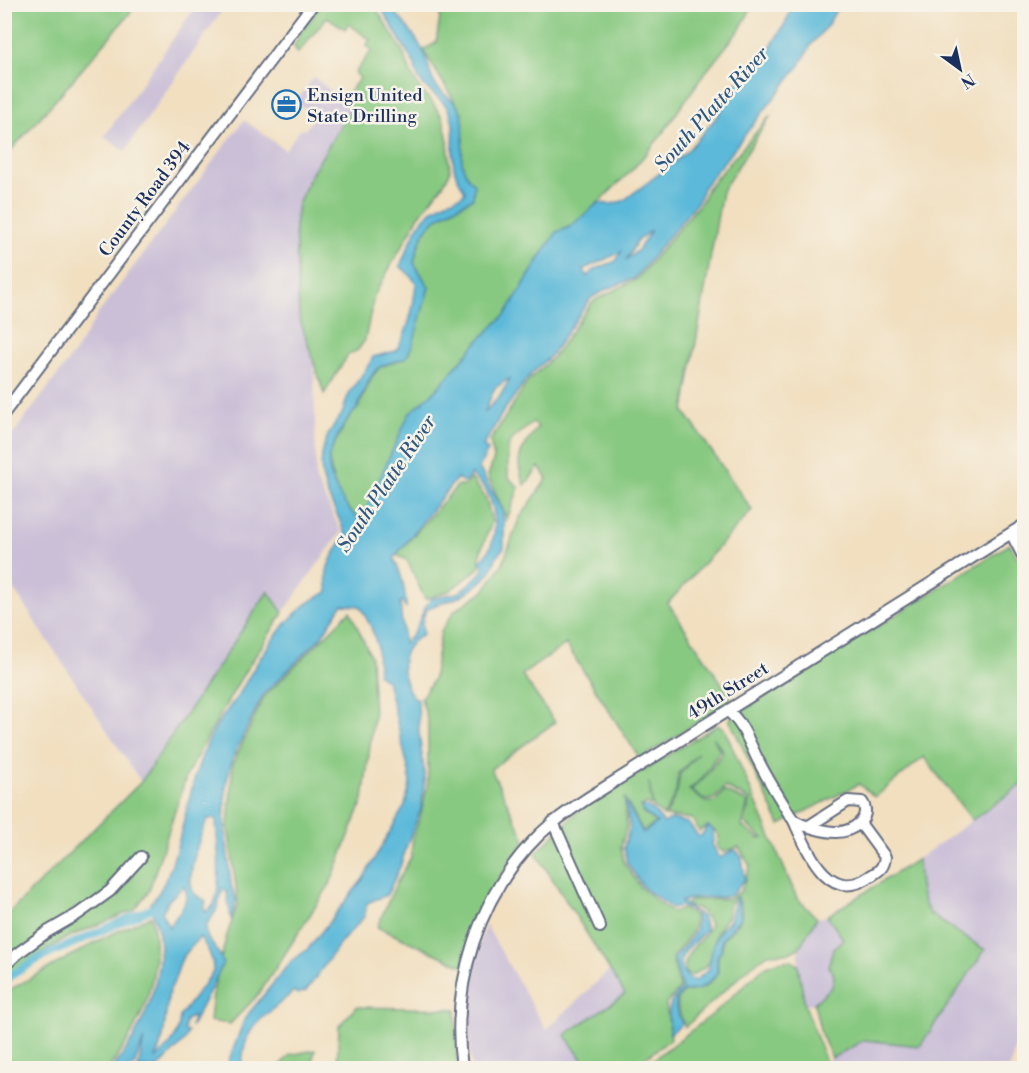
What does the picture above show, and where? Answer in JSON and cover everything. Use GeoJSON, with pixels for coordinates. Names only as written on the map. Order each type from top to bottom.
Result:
{"type":"FeatureCollection","features":[{"type":"Feature","properties":{"kind":"street","name":"County Road 394"},"geometry":{"type":"LineString","coordinates":[[4,413],[312,4]]}},
{"type":"Feature","properties":{"kind":"street","name":"49th Street"},"geometry":{"type":"LineString","coordinates":[[462,1068],[459,1034],[464,978],[471,950],[483,920],[516,862],[530,844],[553,822],[578,804],[1024,525]]}},
{"type":"Feature","properties":{"kind":"street"},"geometry":{"type":"LineString","coordinates":[[1011,533],[1024,558]]}},
{"type":"Feature","properties":{"kind":"street"},"geometry":{"type":"LineString","coordinates":[[728,711],[747,735],[770,783],[794,821],[807,848],[826,876],[834,882],[849,885],[863,881],[883,868],[885,864],[885,857],[860,824]]}},
{"type":"Feature","properties":{"kind":"street"},"geometry":{"type":"LineString","coordinates":[[794,821],[809,826],[835,832],[844,831],[860,824],[866,816],[866,808],[862,802],[848,801],[809,826]]}},
{"type":"Feature","properties":{"kind":"street"},"geometry":{"type":"LineString","coordinates":[[553,822],[600,927]]}},
{"type":"Feature","properties":{"kind":"street"},"geometry":{"type":"LineString","coordinates":[[4,966],[47,932],[78,914],[110,891],[141,857]]}},
{"type":"Feature","properties":{"kind":"shaded area"},"geometry":{"type":"Polygon","coordinates":[[[192,5],[226,5],[125,151],[104,137],[194,9],[192,5]]]}},
{"type":"Feature","properties":{"kind":"shaded area"},"geometry":{"type":"Polygon","coordinates":[[[314,77],[351,108],[311,175],[298,204],[299,316],[314,363],[316,480],[341,532],[283,613],[268,592],[141,782],[5,576],[4,446],[75,352],[98,314],[244,120],[285,150],[301,128],[305,130],[313,119],[308,115],[310,112],[296,102],[314,77]]]}},
{"type":"Feature","properties":{"kind":"shaded area"},"geometry":{"type":"Polygon","coordinates":[[[1024,783],[1024,1008],[1010,1068],[816,1068],[838,1054],[941,923],[925,907],[920,889],[918,859],[1024,783]]]}},
{"type":"Feature","properties":{"kind":"shaded area"},"geometry":{"type":"Polygon","coordinates":[[[827,916],[843,939],[833,949],[828,967],[834,975],[832,987],[814,1003],[805,1005],[798,965],[799,948],[817,918],[827,916]]]}},
{"type":"Feature","properties":{"kind":"shaded area"},"geometry":{"type":"Polygon","coordinates":[[[486,925],[546,1030],[611,969],[625,994],[565,1035],[588,1068],[472,1068],[463,1007],[471,969],[486,925]]]}},
{"type":"Feature","properties":{"kind":"green space"},"geometry":{"type":"Polygon","coordinates":[[[5,4],[137,5],[5,157],[5,4]]]}},
{"type":"Feature","properties":{"kind":"green space"},"geometry":{"type":"Polygon","coordinates":[[[322,4],[374,5],[402,50],[421,91],[443,118],[448,141],[450,172],[419,216],[374,296],[365,340],[358,350],[348,355],[324,394],[299,316],[295,226],[298,204],[311,175],[351,108],[344,99],[360,78],[355,73],[372,50],[366,46],[370,40],[349,24],[345,29],[327,17],[298,53],[294,47],[300,33],[322,4]]]}},
{"type":"Feature","properties":{"kind":"green space"},"geometry":{"type":"Polygon","coordinates":[[[442,5],[753,5],[740,29],[701,78],[660,137],[633,169],[598,203],[571,226],[557,232],[506,314],[479,340],[436,390],[366,521],[359,519],[349,511],[341,499],[334,483],[328,456],[348,419],[358,408],[372,377],[380,367],[406,358],[429,287],[414,263],[423,236],[434,221],[473,198],[462,168],[462,113],[423,50],[436,43],[442,5]]]}},
{"type":"Feature","properties":{"kind":"green space"},"geometry":{"type":"Polygon","coordinates":[[[771,115],[722,191],[684,411],[752,510],[668,603],[733,700],[640,759],[566,644],[522,675],[555,722],[491,769],[525,840],[488,895],[475,921],[463,966],[377,927],[411,857],[413,837],[428,782],[428,722],[421,698],[433,680],[441,631],[455,610],[484,591],[503,563],[519,519],[547,479],[539,467],[525,485],[519,468],[523,448],[538,427],[533,422],[509,445],[508,477],[519,488],[507,519],[488,476],[494,458],[490,441],[528,381],[554,356],[593,301],[637,279],[702,201],[707,189],[771,115]]]}},
{"type":"Feature","properties":{"kind":"green space"},"geometry":{"type":"Polygon","coordinates":[[[471,478],[486,498],[492,522],[481,550],[479,568],[449,591],[425,599],[407,560],[396,555],[458,485],[465,486],[471,478]]]}},
{"type":"Feature","properties":{"kind":"green space"},"geometry":{"type":"Polygon","coordinates":[[[1010,544],[1024,569],[1024,783],[972,820],[924,757],[875,797],[859,784],[780,825],[729,719],[1010,544]]]}},
{"type":"Feature","properties":{"kind":"green space"},"geometry":{"type":"Polygon","coordinates":[[[268,591],[283,613],[241,678],[187,774],[149,891],[134,910],[66,938],[5,976],[5,917],[141,782],[268,591]]]}},
{"type":"Feature","properties":{"kind":"green space"},"geometry":{"type":"Polygon","coordinates":[[[350,611],[371,657],[374,715],[363,800],[330,884],[259,994],[230,1024],[210,1021],[213,993],[226,938],[238,903],[228,826],[233,763],[264,697],[350,611]]]}},
{"type":"Feature","properties":{"kind":"green space"},"geometry":{"type":"Polygon","coordinates":[[[717,725],[724,728],[797,898],[817,918],[799,948],[789,953],[768,954],[751,966],[685,1027],[677,1000],[684,992],[703,988],[718,974],[718,956],[722,950],[723,939],[737,925],[742,910],[737,896],[730,904],[728,915],[717,932],[707,966],[691,976],[685,973],[687,957],[710,924],[700,910],[685,906],[691,900],[729,899],[741,891],[750,866],[739,847],[723,852],[717,847],[719,836],[708,826],[699,831],[692,819],[666,816],[677,792],[680,774],[698,753],[678,774],[676,792],[664,816],[653,807],[649,782],[652,806],[646,804],[641,806],[642,812],[656,823],[643,831],[624,797],[627,826],[621,846],[624,863],[642,889],[671,912],[683,909],[694,915],[695,921],[691,933],[672,958],[680,988],[666,1004],[671,1039],[632,1068],[588,1068],[565,1035],[625,994],[536,853],[581,808],[717,725]],[[713,737],[720,751],[703,777],[689,790],[705,802],[715,802],[724,791],[748,802],[742,826],[759,839],[764,838],[745,823],[750,800],[725,787],[714,799],[704,800],[691,790],[705,777],[723,752],[713,737]]]}},
{"type":"Feature","properties":{"kind":"green space"},"geometry":{"type":"Polygon","coordinates":[[[918,859],[922,895],[931,915],[985,950],[920,1046],[864,1040],[832,1058],[821,1034],[814,1003],[832,987],[833,973],[828,967],[833,949],[843,939],[827,916],[918,859]]]}},
{"type":"Feature","properties":{"kind":"green space"},"geometry":{"type":"Polygon","coordinates":[[[151,916],[155,937],[155,957],[148,996],[131,1034],[109,1068],[5,1068],[5,995],[9,990],[105,937],[151,916]]]}},
{"type":"Feature","properties":{"kind":"green space"},"geometry":{"type":"Polygon","coordinates":[[[790,960],[798,965],[805,1005],[826,1062],[816,1068],[642,1068],[713,1014],[763,968],[773,963],[790,960]]]}},
{"type":"Feature","properties":{"kind":"green space"},"geometry":{"type":"Polygon","coordinates":[[[356,1007],[456,1009],[457,1068],[337,1068],[339,1026],[356,1007]]]}},
{"type":"Feature","properties":{"kind":"green space"},"geometry":{"type":"Polygon","coordinates":[[[315,1050],[311,1068],[277,1068],[290,1055],[315,1050]]]}},
{"type":"Feature","properties":{"kind":"water","name":"South Platte River"},"geometry":{"type":"Polygon","coordinates":[[[389,5],[408,28],[424,53],[435,84],[460,110],[464,125],[463,168],[474,184],[473,198],[441,215],[427,228],[422,237],[414,263],[429,287],[413,344],[406,358],[376,370],[357,408],[347,420],[330,453],[330,471],[338,492],[351,511],[358,518],[366,521],[368,504],[409,414],[436,390],[479,340],[506,314],[557,232],[570,227],[598,203],[611,204],[623,201],[689,149],[715,119],[725,104],[728,93],[767,52],[785,24],[793,5],[839,5],[800,65],[703,188],[699,200],[635,278],[591,298],[551,355],[528,377],[503,412],[483,446],[488,450],[479,468],[502,508],[504,548],[490,572],[477,586],[457,598],[433,606],[426,611],[422,625],[423,634],[411,643],[406,651],[403,663],[404,678],[409,691],[418,700],[419,733],[425,778],[421,809],[387,895],[367,903],[364,917],[341,942],[306,991],[297,994],[294,991],[257,1023],[246,1040],[242,1068],[226,1068],[245,1018],[292,960],[307,950],[363,879],[405,805],[410,785],[409,772],[387,680],[378,674],[377,645],[360,606],[342,605],[321,637],[263,695],[232,759],[226,786],[224,819],[231,885],[236,900],[231,920],[227,892],[223,889],[216,911],[206,926],[207,937],[223,963],[191,1027],[193,1016],[186,1020],[184,1031],[188,1032],[185,1040],[158,1068],[138,1068],[144,1039],[133,1068],[113,1068],[133,1039],[154,988],[160,952],[159,934],[150,903],[158,894],[171,865],[196,773],[208,742],[256,665],[287,622],[313,600],[328,592],[328,567],[345,534],[323,479],[321,463],[326,440],[342,414],[348,396],[373,357],[396,351],[404,335],[412,309],[416,283],[400,266],[421,222],[436,208],[465,192],[453,163],[453,124],[448,109],[419,79],[415,65],[383,11],[389,5]],[[651,230],[637,241],[626,260],[639,249],[651,230]],[[621,252],[584,269],[587,276],[596,269],[616,261],[621,252]],[[510,378],[495,388],[484,413],[500,396],[510,378]],[[471,474],[465,483],[457,478],[394,558],[405,596],[406,609],[402,601],[400,603],[404,643],[413,633],[431,599],[460,592],[482,572],[483,566],[480,561],[491,546],[495,519],[487,492],[471,474]],[[208,819],[201,834],[192,867],[191,887],[195,894],[206,901],[204,909],[206,912],[214,904],[217,893],[216,819],[208,819]],[[184,886],[169,900],[162,913],[169,927],[185,902],[184,886]],[[200,937],[182,958],[169,991],[163,1037],[156,1058],[173,1040],[178,1030],[180,1016],[213,972],[211,957],[200,937]]]}},
{"type":"Feature","properties":{"kind":"water"},"geometry":{"type":"Polygon","coordinates":[[[625,800],[643,833],[657,823],[642,811],[642,807],[646,807],[664,823],[672,819],[688,823],[698,836],[701,836],[708,826],[713,831],[712,844],[720,858],[733,850],[737,851],[742,858],[745,879],[731,895],[693,898],[681,902],[702,916],[706,929],[681,959],[684,972],[691,980],[696,980],[709,969],[715,940],[730,920],[737,896],[741,917],[722,939],[721,951],[717,956],[717,974],[698,990],[684,991],[676,999],[676,1008],[682,1024],[670,1034],[670,1005],[682,989],[674,959],[695,932],[697,919],[695,912],[681,906],[671,908],[644,888],[627,863],[624,847],[630,827],[625,800]]]}},
{"type":"Feature","properties":{"kind":"waterway"},"geometry":{"type":"LineString","coordinates":[[4,983],[10,976],[40,958],[157,906]]}},
{"type":"Feature","properties":{"kind":"waterway"},"geometry":{"type":"LineString","coordinates":[[1023,1068],[1024,1062]]}},
{"type":"Feature","properties":{"kind":"place","name":"Ensign United State Drilling"},"geometry":{"type":"Point","coordinates":[286,105]}}]}
